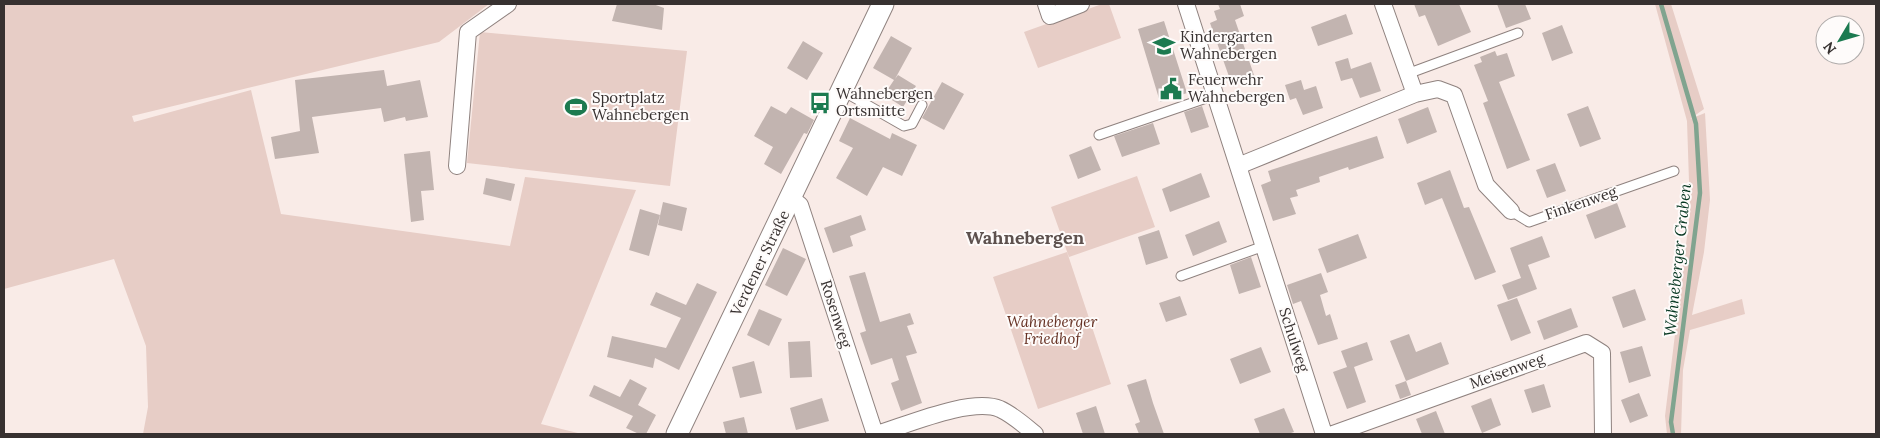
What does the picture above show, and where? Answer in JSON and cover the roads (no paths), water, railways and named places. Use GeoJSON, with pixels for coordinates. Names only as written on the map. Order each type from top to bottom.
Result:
{"type":"FeatureCollection","features":[{"type":"Feature","properties":{"kind":"street"},"geometry":{"type":"LineString","coordinates":[[457,166],[468,32],[508,4]]}},
{"type":"Feature","properties":{"kind":"street","name":"Verdener Straße"},"geometry":{"type":"LineString","coordinates":[[677,434],[883,4]]}},
{"type":"Feature","properties":{"kind":"street"},"geometry":{"type":"LineString","coordinates":[[1046,4],[1050,16],[1081,4]]}},
{"type":"Feature","properties":{"kind":"street","name":"Schulweg"},"geometry":{"type":"LineString","coordinates":[[1186,4],[1324,434]]}},
{"type":"Feature","properties":{"kind":"street"},"geometry":{"type":"LineString","coordinates":[[1383,4],[1415,94]]}},
{"type":"Feature","properties":{"kind":"street","name":"Finkenweg"},"geometry":{"type":"LineString","coordinates":[[1238,166],[1415,94],[1438,89],[1454,95],[1486,184],[1511,212]]}},
{"type":"Feature","properties":{"kind":"street","name":"Rosenweg"},"geometry":{"type":"LineString","coordinates":[[791,198],[800,205],[876,434]]}},
{"type":"Feature","properties":{"kind":"street","name":"Meisenweg"},"geometry":{"type":"LineString","coordinates":[[1333,434],[1586,343],[1602,353],[1603,434]]}},
{"type":"Feature","properties":{"kind":"street"},"geometry":{"type":"LineString","coordinates":[[876,434],[956,409],[985,405],[1010,414],[1034,434]]}},
{"type":"Feature","properties":{"kind":"lane"},"geometry":{"type":"LineString","coordinates":[[1407,74],[1518,33]]}},
{"type":"Feature","properties":{"kind":"lane"},"geometry":{"type":"LineString","coordinates":[[841,90],[904,126],[912,124],[922,105]]}},
{"type":"Feature","properties":{"kind":"lane"},"geometry":{"type":"LineString","coordinates":[[1099,135],[1215,95]]}},
{"type":"Feature","properties":{"kind":"lane","name":"Finkenweg"},"geometry":{"type":"LineString","coordinates":[[1511,212],[1530,222],[1674,171]]}},
{"type":"Feature","properties":{"kind":"lane"},"geometry":{"type":"LineString","coordinates":[[1181,276],[1264,246]]}},
{"type":"Feature","properties":{"kind":"waterway","name":"Wahneberger Graben"},"geometry":{"type":"LineString","coordinates":[[1661,4],[1696,124],[1700,193],[1671,422],[1673,434]]}},
{"type":"Feature","properties":{"kind":"place","name":"Kindergarten Wahnebergen"},"geometry":{"type":"Point","coordinates":[1164,46]}},
{"type":"Feature","properties":{"kind":"place","name":"Feuerwehr Wahnebergen"},"geometry":{"type":"Point","coordinates":[1171,89]}},
{"type":"Feature","properties":{"kind":"place","name":"Wahnebergen Ortsmitte"},"geometry":{"type":"Point","coordinates":[820,103]}},
{"type":"Feature","properties":{"kind":"place","name":"Sportplatz Wahnebergen"},"geometry":{"type":"Point","coordinates":[576,107]}},
{"type":"Feature","properties":{"kind":"district","name":"Wahnebergen"},"geometry":{"type":"Point","coordinates":[1025,238]}},
{"type":"Feature","properties":{"kind":"park label","name":"Wahneberger Friedhof"},"geometry":{"type":"Point","coordinates":[1052,330]}}]}
